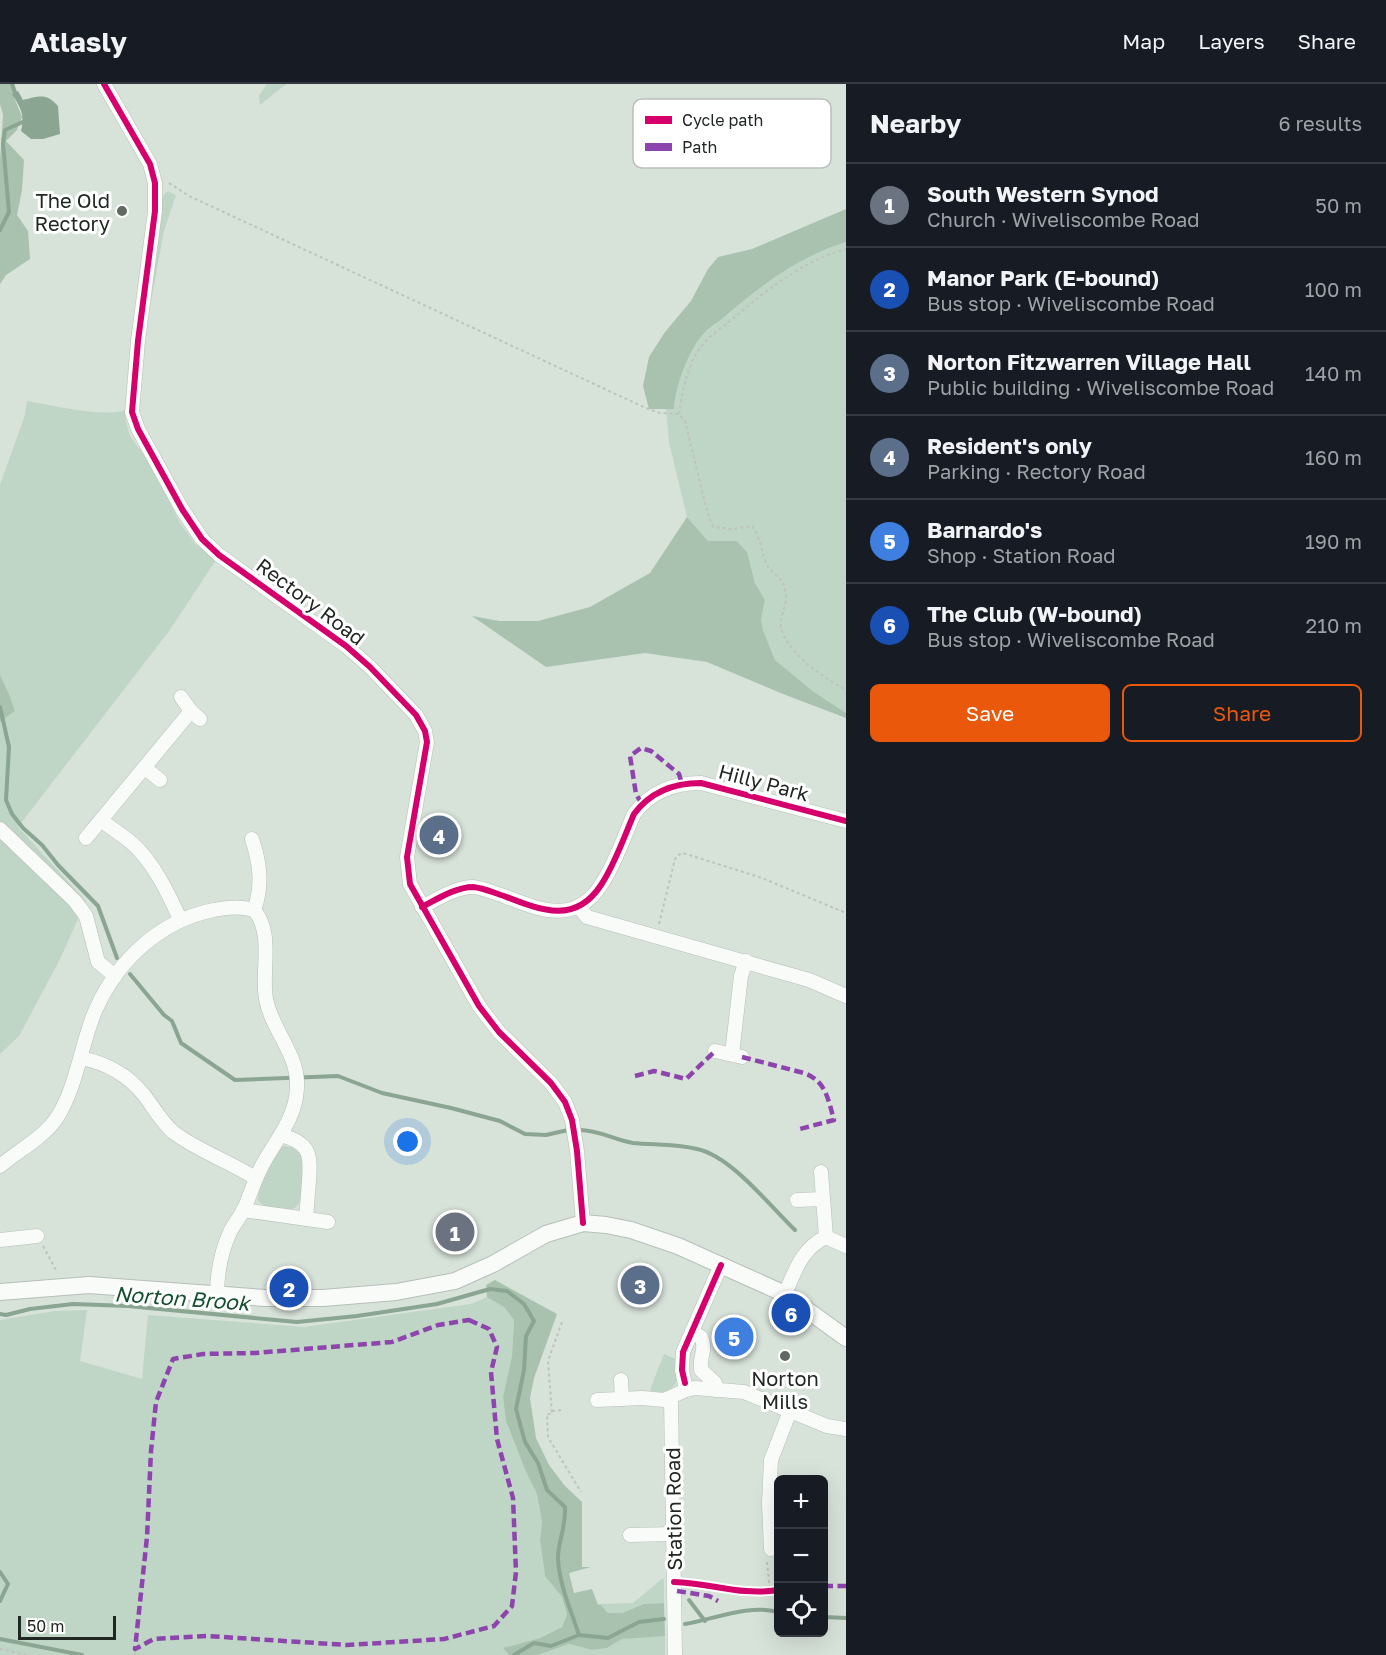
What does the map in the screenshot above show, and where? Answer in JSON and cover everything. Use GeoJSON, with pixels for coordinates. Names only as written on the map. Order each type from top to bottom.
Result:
{"type":"FeatureCollection","features":[{"type":"Feature","properties":{"kind":"main road"},"geometry":{"type":"LineString","coordinates":[[0,1292],[89,1284],[217,1295],[323,1298],[367,1295],[455,1281],[473,1274],[546,1234],[584,1223],[631,1230],[678,1245],[785,1294],[846,1338]]}},
{"type":"Feature","properties":{"kind":"street","name":"Rectory Road"},"geometry":{"type":"LineString","coordinates":[[104,84],[150,164],[153,177],[155,211],[138,341],[132,412],[138,429],[182,509],[202,539],[219,555],[346,646],[370,667],[416,715],[425,731],[427,742],[407,857],[410,884],[479,1006],[499,1032],[551,1083],[566,1102],[575,1135],[584,1223]]}},
{"type":"Feature","properties":{"kind":"street"},"geometry":{"type":"LineString","coordinates":[[86,838],[145,768],[195,715],[181,697]]}},
{"type":"Feature","properties":{"kind":"street"},"geometry":{"type":"LineString","coordinates":[[145,768],[160,780]]}},
{"type":"Feature","properties":{"kind":"street","name":"Hilly Park"},"geometry":{"type":"LineString","coordinates":[[578,906],[591,897],[603,883],[634,814],[640,806],[647,799],[667,788],[702,783],[846,821]]}},
{"type":"Feature","properties":{"kind":"street"},"geometry":{"type":"LineString","coordinates":[[101,820],[133,844],[146,859],[172,900],[180,919]]}},
{"type":"Feature","properties":{"kind":"street"},"geometry":{"type":"LineString","coordinates":[[0,829],[75,901],[86,916],[98,962],[115,976]]}},
{"type":"Feature","properties":{"kind":"street"},"geometry":{"type":"LineString","coordinates":[[252,839],[259,859],[259,896],[254,910]]}},
{"type":"Feature","properties":{"kind":"street"},"geometry":{"type":"LineString","coordinates":[[422,907],[461,889],[474,887],[545,911],[563,912],[578,906],[587,917],[809,980],[846,996]]}},
{"type":"Feature","properties":{"kind":"street"},"geometry":{"type":"LineString","coordinates":[[0,1166],[40,1136],[57,1117],[71,1089],[95,1010],[115,976],[133,955],[160,930],[180,919],[227,907],[254,910],[260,917],[265,938],[266,1000],[297,1068],[298,1087],[296,1103],[281,1135],[255,1178],[243,1210],[223,1250],[217,1295]]}},
{"type":"Feature","properties":{"kind":"street"},"geometry":{"type":"LineString","coordinates":[[715,1051],[737,1056],[741,976],[746,961]]}},
{"type":"Feature","properties":{"kind":"street"},"geometry":{"type":"LineString","coordinates":[[81,1058],[111,1067],[121,1073],[143,1094],[160,1119],[172,1131],[255,1178]]}},
{"type":"Feature","properties":{"kind":"street"},"geometry":{"type":"LineString","coordinates":[[281,1135],[294,1138],[304,1146],[310,1158],[306,1219]]}},
{"type":"Feature","properties":{"kind":"street"},"geometry":{"type":"LineString","coordinates":[[821,1172],[826,1237]]}},
{"type":"Feature","properties":{"kind":"street"},"geometry":{"type":"LineString","coordinates":[[797,1200],[823,1199]]}},
{"type":"Feature","properties":{"kind":"street"},"geometry":{"type":"LineString","coordinates":[[243,1210],[328,1222]]}},
{"type":"Feature","properties":{"kind":"street"},"geometry":{"type":"LineString","coordinates":[[0,1240],[18,1232],[37,1236]]}},
{"type":"Feature","properties":{"kind":"street"},"geometry":{"type":"LineString","coordinates":[[785,1294],[803,1255],[814,1242],[826,1237],[846,1246]]}},
{"type":"Feature","properties":{"kind":"street"},"geometry":{"type":"LineString","coordinates":[[686,1390],[682,1359],[721,1265]]}},
{"type":"Feature","properties":{"kind":"street"},"geometry":{"type":"LineString","coordinates":[[692,1331],[702,1337],[705,1346],[700,1361],[701,1370],[715,1383],[716,1390]]}},
{"type":"Feature","properties":{"kind":"street"},"geometry":{"type":"LineString","coordinates":[[621,1380],[622,1399]]}},
{"type":"Feature","properties":{"kind":"street"},"geometry":{"type":"LineString","coordinates":[[597,1400],[664,1400],[686,1390],[744,1392],[826,1426],[846,1429]]}},
{"type":"Feature","properties":{"kind":"street","name":"Station Road"},"geometry":{"type":"LineString","coordinates":[[670,1398],[675,1655]]}},
{"type":"Feature","properties":{"kind":"street"},"geometry":{"type":"LineString","coordinates":[[769,1555],[774,1503],[771,1460],[790,1411]]}},
{"type":"Feature","properties":{"kind":"street"},"geometry":{"type":"LineString","coordinates":[[630,1535],[673,1534]]}},
{"type":"Feature","properties":{"kind":"path"},"geometry":{"type":"LineString","coordinates":[[153,177],[164,180],[178,191],[648,409],[660,413],[679,414],[685,421],[707,511],[713,526],[732,529],[752,526],[759,535],[768,567],[781,578],[786,592],[781,628],[790,645],[817,673],[846,690]]}},
{"type":"Feature","properties":{"kind":"path"},"geometry":{"type":"LineString","coordinates":[[679,414],[685,376],[705,342],[748,306],[792,275],[829,254],[846,249]]}},
{"type":"Feature","properties":{"kind":"path"},"geometry":{"type":"LineString","coordinates":[[657,936],[675,859],[683,853],[762,878],[846,913]]}},
{"type":"Feature","properties":{"kind":"path"},"geometry":{"type":"LineString","coordinates":[[37,1236],[58,1275]]}},
{"type":"Feature","properties":{"kind":"path"},"geometry":{"type":"LineString","coordinates":[[552,1411],[548,1360],[562,1322]]}},
{"type":"Feature","properties":{"kind":"path"},"geometry":{"type":"LineString","coordinates":[[563,1410],[547,1414],[548,1437],[581,1492]]}},
{"type":"Feature","properties":{"kind":"path"},"geometry":{"type":"LineString","coordinates":[[769,1555],[770,1591]]}},
{"type":"Feature","properties":{"kind":"path"},"geometry":{"type":"LineString","coordinates":[[0,1649],[30,1655]]}},
{"type":"Feature","properties":{"kind":"path"},"geometry":{"type":"LineString","coordinates":[[135,1649],[135,1655]]}},
{"type":"Feature","properties":{"kind":"shaded area"},"geometry":{"type":"Polygon","coordinates":[[[0,84],[15,84],[14,97],[22,117],[17,130],[6,141],[24,160],[22,190],[17,215],[28,231],[30,259],[6,275],[0,284],[0,159],[3,115],[0,104],[0,84]]]}},
{"type":"Feature","properties":{"kind":"shaded area"},"geometry":{"type":"Polygon","coordinates":[[[267,84],[286,84],[260,105],[259,95],[267,84]]]}},
{"type":"Feature","properties":{"kind":"shaded area"},"geometry":{"type":"Polygon","coordinates":[[[18,91],[23,100],[46,97],[58,106],[60,134],[43,139],[31,139],[21,131],[23,120],[18,103],[12,94],[18,91]]]}},
{"type":"Feature","properties":{"kind":"shaded area"},"geometry":{"type":"Polygon","coordinates":[[[168,191],[176,195],[164,231],[151,301],[162,201],[164,194],[168,191]]]}},
{"type":"Feature","properties":{"kind":"shaded area"},"geometry":{"type":"Polygon","coordinates":[[[846,209],[846,242],[812,255],[780,274],[750,295],[703,334],[683,372],[674,409],[649,409],[643,386],[649,357],[665,332],[691,301],[708,269],[718,257],[752,249],[846,209]]]}},
{"type":"Feature","properties":{"kind":"shaded area"},"geometry":{"type":"Polygon","coordinates":[[[846,242],[846,713],[814,692],[775,660],[761,620],[765,600],[755,583],[747,552],[737,541],[708,541],[687,517],[669,442],[666,409],[674,409],[677,391],[687,361],[706,332],[750,295],[780,274],[812,255],[846,242]]]}},
{"type":"Feature","properties":{"kind":"shaded area"},"geometry":{"type":"Polygon","coordinates":[[[27,401],[91,412],[125,410],[130,436],[149,462],[180,523],[196,545],[216,560],[169,631],[18,827],[86,901],[60,959],[19,1036],[0,1054],[0,722],[15,711],[0,675],[0,485],[25,415],[27,401]]]}},
{"type":"Feature","properties":{"kind":"shaded area"},"geometry":{"type":"Polygon","coordinates":[[[687,517],[708,541],[737,541],[747,552],[755,583],[765,600],[761,620],[775,660],[814,692],[846,713],[846,718],[707,662],[645,653],[546,667],[472,616],[499,621],[538,621],[590,607],[650,573],[687,517]]]}},
{"type":"Feature","properties":{"kind":"shaded area"},"geometry":{"type":"Polygon","coordinates":[[[0,675],[15,711],[0,722],[0,675]]]}},
{"type":"Feature","properties":{"kind":"shaded area"},"geometry":{"type":"Polygon","coordinates":[[[282,1146],[295,1149],[304,1159],[304,1186],[300,1202],[289,1210],[267,1207],[258,1200],[260,1187],[267,1171],[282,1146]]]}},
{"type":"Feature","properties":{"kind":"shaded area"},"geometry":{"type":"Polygon","coordinates":[[[495,1280],[557,1314],[534,1378],[530,1398],[536,1438],[549,1465],[565,1486],[582,1502],[582,1567],[591,1567],[569,1573],[574,1593],[592,1589],[598,1605],[600,1604],[608,1613],[622,1613],[644,1604],[664,1603],[665,1636],[622,1639],[607,1648],[592,1650],[569,1644],[538,1655],[509,1655],[503,1648],[540,1638],[562,1627],[567,1615],[562,1597],[545,1576],[540,1540],[542,1522],[537,1494],[506,1421],[503,1397],[512,1356],[514,1320],[504,1307],[487,1297],[486,1285],[495,1280]]]}},
{"type":"Feature","properties":{"kind":"shaded area"},"geometry":{"type":"Polygon","coordinates":[[[487,1297],[504,1307],[514,1320],[512,1356],[503,1397],[506,1421],[537,1494],[542,1523],[540,1540],[545,1576],[562,1597],[567,1615],[562,1627],[540,1638],[504,1648],[509,1655],[0,1655],[0,1320],[55,1311],[87,1310],[80,1361],[142,1379],[148,1315],[304,1327],[471,1304],[487,1297]]]}},
{"type":"Feature","properties":{"kind":"shaded area"},"geometry":{"type":"Polygon","coordinates":[[[664,1354],[676,1359],[679,1373],[675,1385],[665,1391],[650,1390],[664,1354]]]}},
{"type":"Feature","properties":{"kind":"shaded area"},"geometry":{"type":"Polygon","coordinates":[[[664,1579],[664,1603],[644,1604],[622,1613],[608,1613],[600,1604],[633,1603],[664,1579]]]}},
{"type":"Feature","properties":{"kind":"shaded area"},"geometry":{"type":"Polygon","coordinates":[[[665,1636],[665,1655],[538,1655],[569,1644],[592,1650],[607,1648],[622,1639],[665,1636]]]}},
{"type":"Feature","properties":{"kind":"waterway"},"geometry":{"type":"LineString","coordinates":[[12,84],[16,95]]}},
{"type":"Feature","properties":{"kind":"waterway"},"geometry":{"type":"LineString","coordinates":[[0,230],[9,212],[3,143],[5,130],[27,120]]}},
{"type":"Feature","properties":{"kind":"waterway"},"geometry":{"type":"LineString","coordinates":[[0,707],[9,747],[6,800],[12,814],[98,906],[117,958]]}},
{"type":"Feature","properties":{"kind":"waterway"},"geometry":{"type":"LineString","coordinates":[[130,974],[164,1015],[172,1021],[181,1043],[235,1080],[338,1076],[382,1093],[500,1121],[525,1134],[546,1135],[568,1130]]}},
{"type":"Feature","properties":{"kind":"waterway"},"geometry":{"type":"LineString","coordinates":[[580,1130],[633,1143],[681,1146],[710,1154],[736,1171],[795,1230]]}},
{"type":"Feature","properties":{"kind":"waterway","name":"Norton Brook"},"geometry":{"type":"LineString","coordinates":[[0,1314],[6,1315],[30,1309],[73,1304],[128,1306],[297,1322],[437,1304],[490,1289],[507,1291],[524,1304],[534,1321],[526,1336],[524,1370],[516,1409],[525,1442],[538,1463],[547,1490],[565,1507],[558,1552],[559,1568],[563,1588],[579,1635],[608,1638],[639,1622],[664,1619]]}},
{"type":"Feature","properties":{"kind":"waterway"},"geometry":{"type":"LineString","coordinates":[[0,1572],[8,1584],[0,1601]]}},
{"type":"Feature","properties":{"kind":"waterway"},"geometry":{"type":"LineString","coordinates":[[689,1600],[705,1621]]}},
{"type":"Feature","properties":{"kind":"waterway","name":"Norton Brook"},"geometry":{"type":"LineString","coordinates":[[685,1624],[743,1611],[774,1611]]}},
{"type":"Feature","properties":{"kind":"waterway","name":"Norton Brook"},"geometry":{"type":"LineString","coordinates":[[828,1617],[846,1618]]}},
{"type":"Feature","properties":{"kind":"waterway"},"geometry":{"type":"LineString","coordinates":[[514,1655],[534,1643],[551,1646],[579,1635]]}},
{"type":"Feature","properties":{"kind":"waterway"},"geometry":{"type":"LineString","coordinates":[[0,1639],[82,1655]]}},
{"type":"Feature","properties":{"kind":"marked path"},"geometry":{"type":"LineString","coordinates":[[642,804],[636,794],[630,756],[641,748],[651,751],[679,774],[682,784]]}},
{"type":"Feature","properties":{"kind":"marked path"},"geometry":{"type":"LineString","coordinates":[[635,1076],[654,1071],[686,1079],[715,1051]]}},
{"type":"Feature","properties":{"kind":"marked path"},"geometry":{"type":"LineString","coordinates":[[742,1057],[804,1073],[822,1086],[834,1120],[796,1130]]}},
{"type":"Feature","properties":{"kind":"marked path"},"geometry":{"type":"LineString","coordinates":[[469,1320],[489,1329],[497,1347],[491,1372],[497,1439],[513,1498],[516,1572],[512,1606],[494,1626],[444,1639],[347,1645],[207,1636],[154,1639],[135,1649],[147,1537],[156,1402],[173,1359],[203,1354],[255,1353],[392,1342],[438,1325],[469,1320]]}},
{"type":"Feature","properties":{"kind":"marked path"},"geometry":{"type":"LineString","coordinates":[[828,1586],[846,1586]]}},
{"type":"Feature","properties":{"kind":"marked path"},"geometry":{"type":"LineString","coordinates":[[677,1591],[709,1596],[718,1601]]}},
{"type":"Feature","properties":{"kind":"cycle path"},"geometry":{"type":"LineString","coordinates":[[104,84],[150,164],[155,183],[155,211],[138,341],[132,412],[138,429],[182,509],[202,539],[219,555],[346,646],[370,667],[416,715],[425,731],[427,742],[407,857],[410,884],[479,1006],[499,1032],[551,1083],[565,1102],[572,1120],[577,1151],[583,1223]]}},
{"type":"Feature","properties":{"kind":"cycle path"},"geometry":{"type":"LineString","coordinates":[[422,907],[453,891],[473,887],[544,909],[556,911],[580,906],[591,898],[606,877],[634,814],[648,799],[672,787],[701,783],[846,821]]}},
{"type":"Feature","properties":{"kind":"cycle path"},"geometry":{"type":"LineString","coordinates":[[685,1383],[682,1370],[683,1352],[721,1265]]}},
{"type":"Feature","properties":{"kind":"cycle path"},"geometry":{"type":"LineString","coordinates":[[674,1582],[738,1590],[774,1590]]}},
{"type":"Feature","properties":{"kind":"place","name":"The Old Rectory"},"geometry":{"type":"Point","coordinates":[122,211]}},
{"type":"Feature","properties":{"kind":"place","name":"Resident's only"},"geometry":{"type":"Point","coordinates":[439,835]}},
{"type":"Feature","properties":{"kind":"place","name":"South Western Synod"},"geometry":{"type":"Point","coordinates":[455,1232]}},
{"type":"Feature","properties":{"kind":"place","name":"Norton Fitzwarren Village Hall"},"geometry":{"type":"Point","coordinates":[640,1285]}},
{"type":"Feature","properties":{"kind":"place","name":"Manor Park (E-bound)"},"geometry":{"type":"Point","coordinates":[289,1288]}},
{"type":"Feature","properties":{"kind":"place","name":"The Club (W-bound)"},"geometry":{"type":"Point","coordinates":[791,1313]}},
{"type":"Feature","properties":{"kind":"place","name":"Barnardo's"},"geometry":{"type":"Point","coordinates":[734,1337]}},
{"type":"Feature","properties":{"kind":"place","name":"Norton Mills"},"geometry":{"type":"Point","coordinates":[785,1356]}}]}
